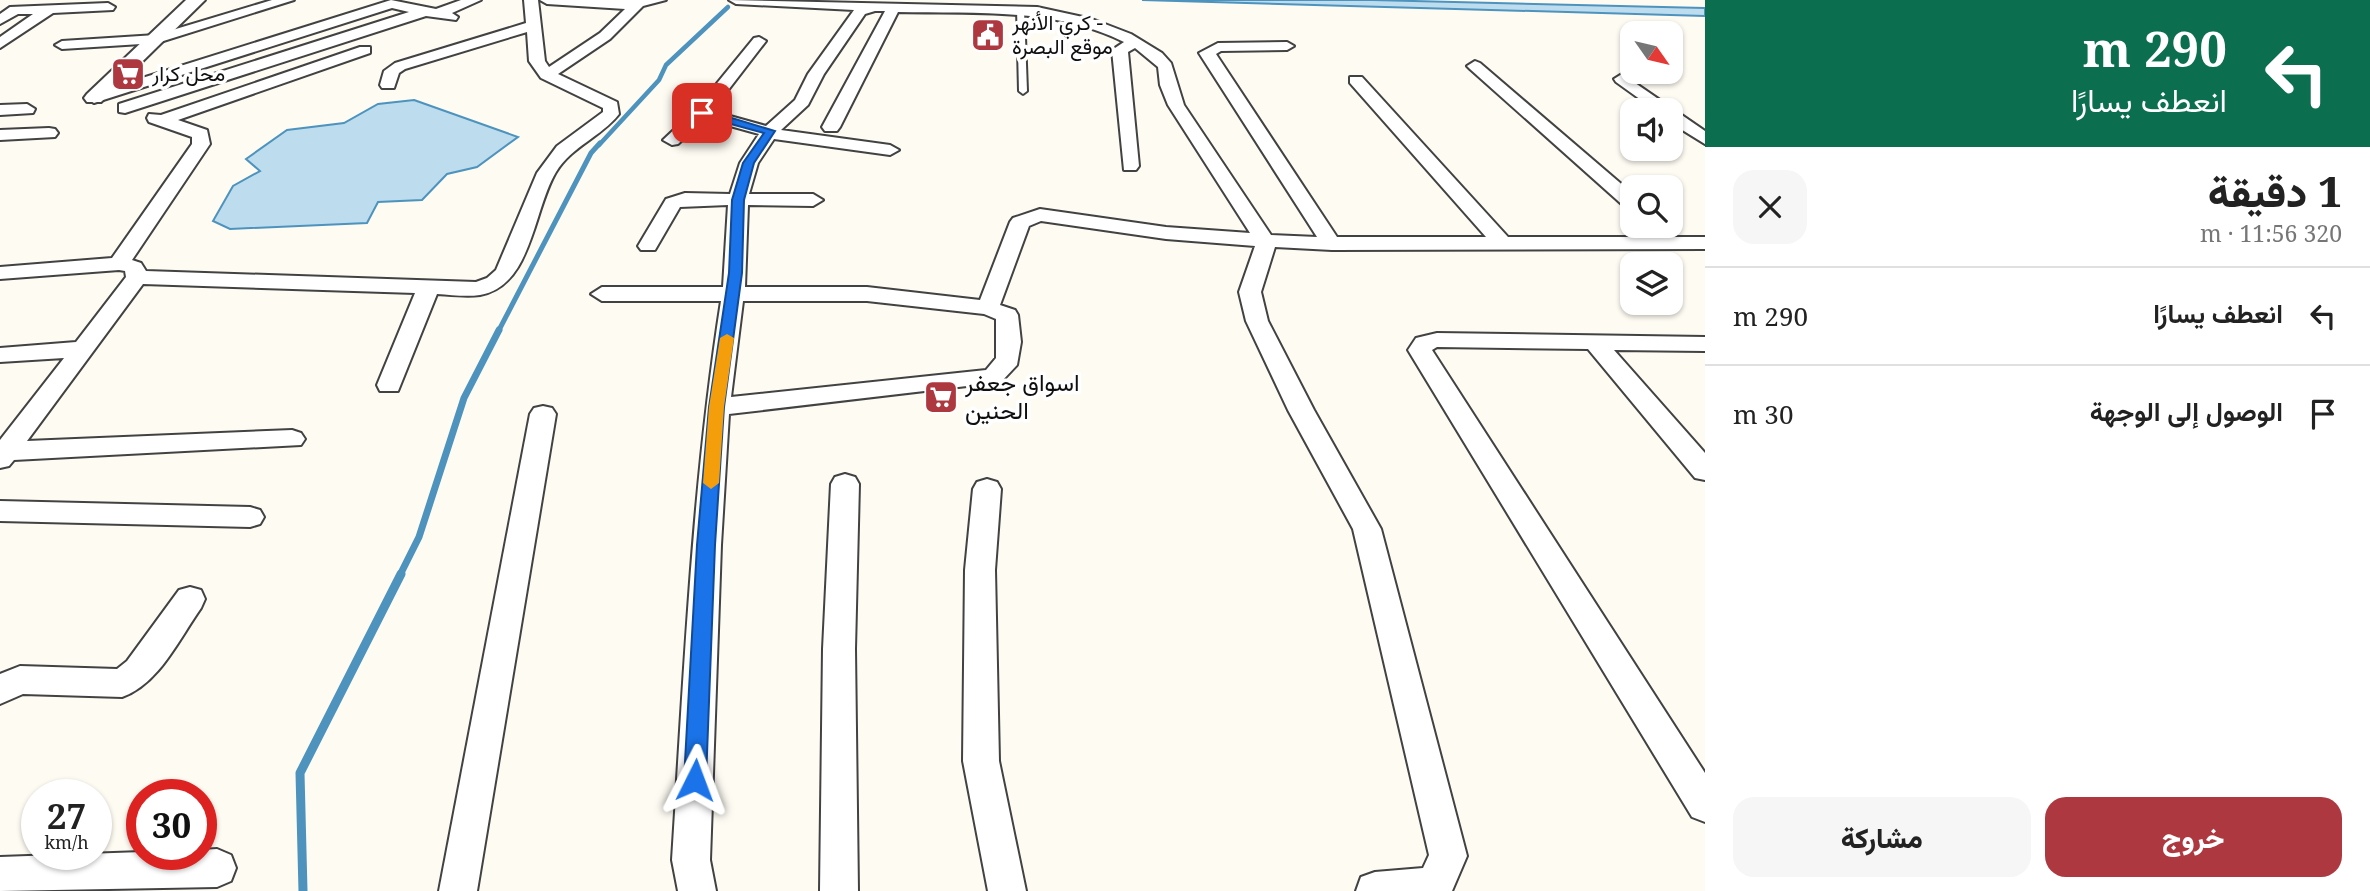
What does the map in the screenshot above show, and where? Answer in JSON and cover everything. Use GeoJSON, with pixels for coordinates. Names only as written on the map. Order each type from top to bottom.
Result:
{"type":"FeatureCollection","features":[{"type":"Feature","properties":{"kind":"street"},"geometry":{"type":"LineString","coordinates":[[158,47],[196,0]]}},
{"type":"Feature","properties":{"kind":"street"},"geometry":{"type":"LineString","coordinates":[[242,0],[266,5]]}},
{"type":"Feature","properties":{"kind":"street"},"geometry":{"type":"LineString","coordinates":[[94,98],[132,63],[158,47],[266,5],[287,0],[304,5]]}},
{"type":"Feature","properties":{"kind":"street"},"geometry":{"type":"LineString","coordinates":[[125,108],[474,0]]}},
{"type":"Feature","properties":{"kind":"street"},"geometry":{"type":"LineString","coordinates":[[0,273],[128,271],[428,289],[478,289],[495,283],[506,272],[546,173],[563,150],[611,114],[611,106],[599,98],[573,90],[547,75],[537,61],[531,0]]}},
{"type":"Feature","properties":{"kind":"street"},"geometry":{"type":"LineString","coordinates":[[547,0],[638,4],[659,0]]}},
{"type":"Feature","properties":{"kind":"street"},"geometry":{"type":"LineString","coordinates":[[736,0],[874,7],[1031,7],[1071,17],[1134,43],[1163,61],[1176,105],[1266,242]]}},
{"type":"Feature","properties":{"kind":"street"},"geometry":{"type":"LineString","coordinates":[[113,4],[62,44],[158,47]]}},
{"type":"Feature","properties":{"kind":"street"},"geometry":{"type":"LineString","coordinates":[[0,20],[15,10],[113,4]]}},
{"type":"Feature","properties":{"kind":"street"},"geometry":{"type":"LineString","coordinates":[[94,98],[391,4],[451,17],[450,20],[410,34]]}},
{"type":"Feature","properties":{"kind":"street"},"geometry":{"type":"LineString","coordinates":[[547,75],[606,36],[638,4]]}},
{"type":"Feature","properties":{"kind":"street"},"geometry":{"type":"LineString","coordinates":[[328,6],[341,19]]}},
{"type":"Feature","properties":{"kind":"street"},"geometry":{"type":"LineString","coordinates":[[697,891],[691,860],[717,407],[733,296],[738,200],[749,163],[770,131],[802,102],[816,74],[860,11],[874,7]]}},
{"type":"Feature","properties":{"kind":"street"},"geometry":{"type":"LineString","coordinates":[[831,127],[894,7]]}},
{"type":"Feature","properties":{"kind":"street"},"geometry":{"type":"LineString","coordinates":[[0,44],[49,9]]}},
{"type":"Feature","properties":{"kind":"street"},"geometry":{"type":"LineString","coordinates":[[388,85],[392,71],[400,66],[434,58],[534,25]]}},
{"type":"Feature","properties":{"kind":"street"},"geometry":{"type":"LineString","coordinates":[[672,140],[702,113],[759,41]]}},
{"type":"Feature","properties":{"kind":"street"},"geometry":{"type":"LineString","coordinates":[[162,120],[384,43]]}},
{"type":"Feature","properties":{"kind":"street"},"geometry":{"type":"LineString","coordinates":[[1130,166],[1120,50],[1134,43]]}},
{"type":"Feature","properties":{"kind":"street"},"geometry":{"type":"LineString","coordinates":[[1287,46],[1218,47],[1207,53],[1332,244]]}},
{"type":"Feature","properties":{"kind":"street"},"geometry":{"type":"LineString","coordinates":[[1475,66],[1620,193]]}},
{"type":"Feature","properties":{"kind":"street"},"geometry":{"type":"LineString","coordinates":[[1356,80],[1502,243]]}},
{"type":"Feature","properties":{"kind":"street"},"geometry":{"type":"LineString","coordinates":[[1629,84],[1648,98]]}},
{"type":"Feature","properties":{"kind":"street"},"geometry":{"type":"LineString","coordinates":[[3,455],[83,349],[201,144],[201,134],[94,98]]}},
{"type":"Feature","properties":{"kind":"street"},"geometry":{"type":"LineString","coordinates":[[0,110],[27,109]]}},
{"type":"Feature","properties":{"kind":"street"},"geometry":{"type":"LineString","coordinates":[[702,113],[791,138],[890,150]]}},
{"type":"Feature","properties":{"kind":"street"},"geometry":{"type":"LineString","coordinates":[[1683,123],[1705,139]]}},
{"type":"Feature","properties":{"kind":"street"},"geometry":{"type":"LineString","coordinates":[[0,135],[50,133]]}},
{"type":"Feature","properties":{"kind":"street"},"geometry":{"type":"LineString","coordinates":[[648,246],[673,203],[685,199],[813,200]]}},
{"type":"Feature","properties":{"kind":"street"},"geometry":{"type":"LineString","coordinates":[[988,309],[1018,227],[1032,216],[1266,242],[1705,243]]}},
{"type":"Feature","properties":{"kind":"street"},"geometry":{"type":"LineString","coordinates":[[1671,238],[1677,243]]}},
{"type":"Feature","properties":{"kind":"street"},"geometry":{"type":"LineString","coordinates":[[1266,242],[1255,269],[1250,292],[1257,321],[1301,411],[1367,529],[1448,856],[1436,889],[1375,891]]}},
{"type":"Feature","properties":{"kind":"street"},"geometry":{"type":"LineString","coordinates":[[389,385],[428,289]]}},
{"type":"Feature","properties":{"kind":"street"},"geometry":{"type":"LineString","coordinates":[[602,294],[867,294],[988,309],[1007,316],[1010,359],[1006,367],[992,377],[717,407]]}},
{"type":"Feature","properties":{"kind":"street"},"geometry":{"type":"LineString","coordinates":[[1705,344],[1437,340],[1424,343],[1420,350],[1705,806]]}},
{"type":"Feature","properties":{"kind":"street"},"geometry":{"type":"LineString","coordinates":[[1595,344],[1705,471]]}},
{"type":"Feature","properties":{"kind":"street"},"geometry":{"type":"LineString","coordinates":[[0,355],[83,349]]}},
{"type":"Feature","properties":{"kind":"street"},"geometry":{"type":"LineString","coordinates":[[458,891],[543,414]]}},
{"type":"Feature","properties":{"kind":"street"},"geometry":{"type":"LineString","coordinates":[[3,455],[292,439]]}},
{"type":"Feature","properties":{"kind":"street"},"geometry":{"type":"LineString","coordinates":[[839,891],[839,649],[845,484]]}},
{"type":"Feature","properties":{"kind":"street"},"geometry":{"type":"LineString","coordinates":[[987,489],[979,570],[981,761],[1007,891]]}},
{"type":"Feature","properties":{"kind":"street"},"geometry":{"type":"LineString","coordinates":[[0,512],[250,517]]}},
{"type":"Feature","properties":{"kind":"street"},"geometry":{"type":"LineString","coordinates":[[0,690],[20,680],[122,683],[139,671],[190,599]]}},
{"type":"Feature","properties":{"kind":"street"},"geometry":{"type":"LineString","coordinates":[[0,876],[163,870]]}},
{"type":"Feature","properties":{"kind":"lane"},"geometry":{"type":"LineString","coordinates":[[1023,90],[1031,7]]}},
{"type":"Feature","properties":{"kind":"water"},"geometry":{"type":"Polygon","coordinates":[[[1142,0],[1372,0],[1705,8],[1705,16],[1142,0]]]}},
{"type":"Feature","properties":{"kind":"water"},"geometry":{"type":"Polygon","coordinates":[[[414,100],[518,137],[477,167],[447,174],[422,200],[378,202],[367,223],[230,229],[213,221],[233,186],[260,171],[246,159],[287,130],[344,123],[378,104],[414,100]]]}},
{"type":"Feature","properties":{"kind":"waterway"},"geometry":{"type":"LineString","coordinates":[[599,145],[659,80],[666,65],[728,7]]}},
{"type":"Feature","properties":{"kind":"waterway"},"geometry":{"type":"LineString","coordinates":[[498,332],[591,153],[600,143]]}},
{"type":"Feature","properties":{"kind":"waterway"},"geometry":{"type":"LineString","coordinates":[[400,575],[419,537],[464,398],[499,330]]}},
{"type":"Feature","properties":{"kind":"waterway"},"geometry":{"type":"LineString","coordinates":[[303,891],[300,773],[401,574]]}},
{"type":"Feature","properties":{"kind":"slow traffic"},"geometry":{"type":"LineString","coordinates":[[711,483],[717,407],[727,338]]}},
{"type":"Feature","properties":{"kind":"place","name":"كري الأنهر - موقع البصرة"},"geometry":{"type":"Point","coordinates":[988,35]}},
{"type":"Feature","properties":{"kind":"place","name":"محل كرار"},"geometry":{"type":"Point","coordinates":[128,74]}},
{"type":"Feature","properties":{"kind":"place","name":"اسواق جعفر الحنين"},"geometry":{"type":"Point","coordinates":[941,397]}},
{"type":"Feature","properties":{"kind":"route"},"geometry":{"type":"LineString","coordinates":[[695,780],[706,545],[717,407],[736,273],[738,200],[749,163],[770,131],[702,113]]}}]}
